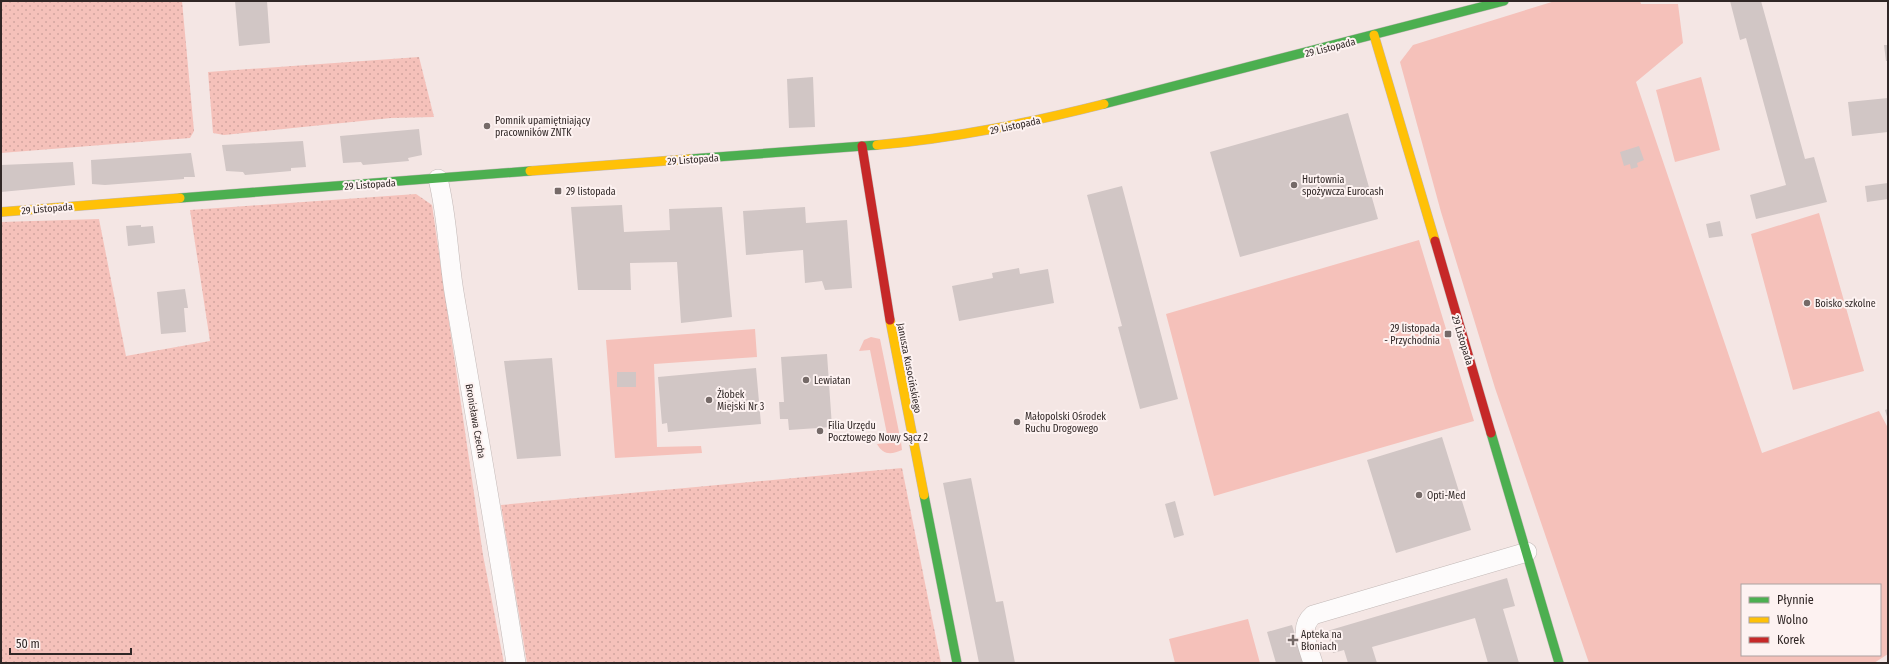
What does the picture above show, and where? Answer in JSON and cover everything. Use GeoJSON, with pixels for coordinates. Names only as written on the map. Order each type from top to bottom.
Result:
{"type":"FeatureCollection","features":[{"type":"Feature","properties":{"kind":"street","name":"29 Listopada"},"geometry":{"type":"LineString","coordinates":[[1,212],[862,146],[1002,129],[1374,35],[1495,2]]}},
{"type":"Feature","properties":{"kind":"street","name":"29 Listopada"},"geometry":{"type":"LineString","coordinates":[[1374,35],[1427,220],[1559,663]]}},
{"type":"Feature","properties":{"kind":"street","name":"Janusza Kusocińskiego"},"geometry":{"type":"LineString","coordinates":[[862,146],[887,306],[957,663]]}},
{"type":"Feature","properties":{"kind":"street","name":"Bronisława Czecha"},"geometry":{"type":"LineString","coordinates":[[438,179],[444,200],[453,288],[489,492],[516,663]]}},
{"type":"Feature","properties":{"kind":"street"},"geometry":{"type":"LineString","coordinates":[[1313,663],[1304,629],[1309,619],[1314,614],[1527,552]]}},
{"type":"Feature","properties":{"kind":"shaded area"},"geometry":{"type":"Polygon","coordinates":[[[1,1],[182,1],[194,131],[190,138],[1,153],[1,1]]]}},
{"type":"Feature","properties":{"kind":"shaded area"},"geometry":{"type":"Polygon","coordinates":[[[1555,1],[1640,1],[1641,4],[1678,4],[1683,43],[1636,82],[1762,453],[1879,411],[1888,428],[1888,654],[1874,663],[1589,663],[1495,388],[1441,212],[1400,62],[1413,45],[1555,1]]]}},
{"type":"Feature","properties":{"kind":"shaded area"},"geometry":{"type":"Polygon","coordinates":[[[419,57],[434,117],[391,118],[224,135],[213,133],[208,72],[419,57]]]}},
{"type":"Feature","properties":{"kind":"shaded area"},"geometry":{"type":"Polygon","coordinates":[[[1701,77],[1720,150],[1675,162],[1656,90],[1701,77]]]}},
{"type":"Feature","properties":{"kind":"shaded area"},"geometry":{"type":"Polygon","coordinates":[[[416,194],[432,205],[483,555],[504,663],[1,663],[1,222],[99,219],[126,356],[210,341],[190,210],[416,194]]]}},
{"type":"Feature","properties":{"kind":"shaded area","name":"Boisko szkolne"},"geometry":{"type":"Polygon","coordinates":[[[1819,213],[1864,371],[1793,390],[1751,234],[1819,213]]]}},
{"type":"Feature","properties":{"kind":"shaded area"},"geometry":{"type":"Polygon","coordinates":[[[1419,240],[1474,421],[1214,496],[1166,314],[1419,240]]]}},
{"type":"Feature","properties":{"kind":"shaded area"},"geometry":{"type":"Polygon","coordinates":[[[755,329],[757,357],[654,364],[657,447],[701,446],[702,453],[615,458],[606,340],[755,329]]]}},
{"type":"Feature","properties":{"kind":"shaded area"},"geometry":{"type":"Polygon","coordinates":[[[871,337],[880,339],[900,437],[888,439],[870,350],[859,351],[864,340],[871,337]]]}},
{"type":"Feature","properties":{"kind":"shaded area"},"geometry":{"type":"Polygon","coordinates":[[[901,442],[902,450],[894,453],[885,452],[879,448],[877,444],[901,442]]]}},
{"type":"Feature","properties":{"kind":"shaded area"},"geometry":{"type":"Polygon","coordinates":[[[902,468],[941,663],[527,663],[501,505],[902,468]]]}},
{"type":"Feature","properties":{"kind":"shaded area"},"geometry":{"type":"Polygon","coordinates":[[[1248,619],[1260,663],[1175,663],[1169,639],[1248,619]]]}},
{"type":"Feature","properties":{"kind":"building"},"geometry":{"type":"Polygon","coordinates":[[[235,1],[267,1],[270,43],[239,46],[235,1]]]}},
{"type":"Feature","properties":{"kind":"building"},"geometry":{"type":"Polygon","coordinates":[[[1730,1],[1761,1],[1805,159],[1814,157],[1827,202],[1756,219],[1750,195],[1786,185],[1746,38],[1740,40],[1730,1]]]}},
{"type":"Feature","properties":{"kind":"building"},"geometry":{"type":"Polygon","coordinates":[[[1884,45],[1888,45],[1888,61],[1886,61],[1884,45]]]}},
{"type":"Feature","properties":{"kind":"building"},"geometry":{"type":"Polygon","coordinates":[[[813,77],[815,127],[789,128],[787,79],[813,77]]]}},
{"type":"Feature","properties":{"kind":"building"},"geometry":{"type":"Polygon","coordinates":[[[1888,98],[1888,132],[1852,136],[1848,102],[1888,98]]]}},
{"type":"Feature","properties":{"kind":"building","name":"Hurtownia spożywcza Eurocash"},"geometry":{"type":"Polygon","coordinates":[[[1348,113],[1378,219],[1240,257],[1210,152],[1348,113]]]}},
{"type":"Feature","properties":{"kind":"building"},"geometry":{"type":"Polygon","coordinates":[[[419,129],[422,155],[408,158],[409,161],[363,165],[361,162],[343,163],[340,136],[419,129]]]}},
{"type":"Feature","properties":{"kind":"building"},"geometry":{"type":"Polygon","coordinates":[[[303,141],[306,167],[291,168],[291,171],[245,175],[243,172],[226,171],[222,145],[303,141]]]}},
{"type":"Feature","properties":{"kind":"building"},"geometry":{"type":"Polygon","coordinates":[[[1639,146],[1644,160],[1637,163],[1638,167],[1631,169],[1630,164],[1624,166],[1620,152],[1639,146]]]}},
{"type":"Feature","properties":{"kind":"building"},"geometry":{"type":"Polygon","coordinates":[[[191,153],[195,177],[105,185],[92,184],[91,160],[191,153]]]}},
{"type":"Feature","properties":{"kind":"building"},"geometry":{"type":"Polygon","coordinates":[[[73,162],[75,185],[1,192],[1,165],[73,162]]]}},
{"type":"Feature","properties":{"kind":"building"},"geometry":{"type":"Polygon","coordinates":[[[1888,183],[1888,199],[1867,202],[1865,186],[1888,183]]]}},
{"type":"Feature","properties":{"kind":"building"},"geometry":{"type":"Polygon","coordinates":[[[1122,186],[1178,399],[1140,409],[1118,327],[1122,326],[1087,195],[1122,186]]]}},
{"type":"Feature","properties":{"kind":"building"},"geometry":{"type":"Polygon","coordinates":[[[622,205],[624,232],[670,230],[669,209],[722,207],[732,317],[681,323],[677,262],[630,263],[631,290],[578,290],[571,207],[622,205]]]}},
{"type":"Feature","properties":{"kind":"building"},"geometry":{"type":"Polygon","coordinates":[[[805,207],[806,223],[847,220],[852,288],[825,290],[822,281],[805,283],[803,250],[746,255],[743,211],[805,207]]]}},
{"type":"Feature","properties":{"kind":"building"},"geometry":{"type":"Polygon","coordinates":[[[1720,221],[1723,236],[1709,238],[1706,224],[1720,221]]]}},
{"type":"Feature","properties":{"kind":"building"},"geometry":{"type":"Polygon","coordinates":[[[141,225],[141,227],[153,226],[155,243],[128,246],[126,226],[141,225]]]}},
{"type":"Feature","properties":{"kind":"building"},"geometry":{"type":"Polygon","coordinates":[[[1019,268],[1020,274],[1048,269],[1054,303],[959,321],[952,286],[993,278],[992,273],[1019,268]]]}},
{"type":"Feature","properties":{"kind":"building"},"geometry":{"type":"Polygon","coordinates":[[[185,289],[188,308],[184,308],[186,332],[161,334],[157,292],[185,289]]]}},
{"type":"Feature","properties":{"kind":"building","name":"Lewiatan"},"geometry":{"type":"Polygon","coordinates":[[[827,354],[832,427],[789,430],[788,419],[780,419],[779,402],[784,402],[781,357],[827,354]]]}},
{"type":"Feature","properties":{"kind":"building"},"geometry":{"type":"Polygon","coordinates":[[[552,358],[561,456],[517,459],[504,361],[552,358]]]}},
{"type":"Feature","properties":{"kind":"building"},"geometry":{"type":"Polygon","coordinates":[[[756,368],[761,424],[668,432],[667,423],[662,424],[658,377],[756,368]]]}},
{"type":"Feature","properties":{"kind":"building"},"geometry":{"type":"Polygon","coordinates":[[[617,372],[636,372],[636,387],[617,387],[617,372]]]}},
{"type":"Feature","properties":{"kind":"building"},"geometry":{"type":"Polygon","coordinates":[[[1888,409],[1888,420],[1885,410],[1888,409]]]}},
{"type":"Feature","properties":{"kind":"building","name":"Opti-Med"},"geometry":{"type":"Polygon","coordinates":[[[1442,437],[1471,530],[1396,553],[1367,460],[1442,437]]]}},
{"type":"Feature","properties":{"kind":"building"},"geometry":{"type":"Polygon","coordinates":[[[971,478],[996,602],[1003,601],[1015,663],[979,663],[943,483],[971,478]]]}},
{"type":"Feature","properties":{"kind":"building"},"geometry":{"type":"Polygon","coordinates":[[[1175,501],[1184,535],[1174,538],[1165,504],[1175,501]]]}},
{"type":"Feature","properties":{"kind":"building"},"geometry":{"type":"Polygon","coordinates":[[[1507,578],[1515,606],[1503,609],[1519,663],[1488,663],[1475,618],[1372,647],[1377,663],[1348,663],[1344,650],[1333,653],[1327,631],[1507,578]]]}},
{"type":"Feature","properties":{"kind":"building"},"geometry":{"type":"Polygon","coordinates":[[[1292,625],[1304,663],[1276,663],[1267,632],[1292,625]]]}},
{"type":"Feature","properties":{"kind":"traffic: fast"},"geometry":{"type":"LineString","coordinates":[[1104,104],[1504,1]]}},
{"type":"Feature","properties":{"kind":"traffic: fast"},"geometry":{"type":"LineString","coordinates":[[690,159],[877,145]]}},
{"type":"Feature","properties":{"kind":"traffic: fast"},"geometry":{"type":"LineString","coordinates":[[180,198],[530,171]]}},
{"type":"Feature","properties":{"kind":"traffic: fast"},"geometry":{"type":"LineString","coordinates":[[1491,433],[1559,663]]}},
{"type":"Feature","properties":{"kind":"traffic: fast"},"geometry":{"type":"LineString","coordinates":[[924,495],[957,663]]}},
{"type":"Feature","properties":{"kind":"traffic: slow"},"geometry":{"type":"LineString","coordinates":[[1374,35],[1435,241]]}},
{"type":"Feature","properties":{"kind":"traffic: slow"},"geometry":{"type":"LineString","coordinates":[[877,145],[992,129],[1104,104]]}},
{"type":"Feature","properties":{"kind":"traffic: slow"},"geometry":{"type":"LineString","coordinates":[[530,171],[690,159]]}},
{"type":"Feature","properties":{"kind":"traffic: slow"},"geometry":{"type":"LineString","coordinates":[[1,212],[180,198]]}},
{"type":"Feature","properties":{"kind":"traffic: slow"},"geometry":{"type":"LineString","coordinates":[[890,320],[924,495]]}},
{"type":"Feature","properties":{"kind":"traffic: jam"},"geometry":{"type":"LineString","coordinates":[[862,146],[890,320]]}},
{"type":"Feature","properties":{"kind":"traffic: jam"},"geometry":{"type":"LineString","coordinates":[[1435,241],[1491,433]]}},
{"type":"Feature","properties":{"kind":"place","name":"Pomnik upamiętniający pracowników ZNTK"},"geometry":{"type":"Point","coordinates":[487,126]}},
{"type":"Feature","properties":{"kind":"place","name":"Hurtownia spożywcza Eurocash"},"geometry":{"type":"Point","coordinates":[1294,185]}},
{"type":"Feature","properties":{"kind":"place","name":"29 listopada"},"geometry":{"type":"Point","coordinates":[558,191]}},
{"type":"Feature","properties":{"kind":"place","name":"Boisko szkolne"},"geometry":{"type":"Point","coordinates":[1807,303]}},
{"type":"Feature","properties":{"kind":"place","name":"29 listopada - Przychodnia"},"geometry":{"type":"Point","coordinates":[1448,334]}},
{"type":"Feature","properties":{"kind":"place","name":"Lewiatan"},"geometry":{"type":"Point","coordinates":[806,380]}},
{"type":"Feature","properties":{"kind":"place","name":"Żłobek Miejski Nr 3"},"geometry":{"type":"Point","coordinates":[709,400]}},
{"type":"Feature","properties":{"kind":"place","name":"Małopolski Ośrodek Ruchu Drogowego"},"geometry":{"type":"Point","coordinates":[1017,422]}},
{"type":"Feature","properties":{"kind":"place","name":"Filia Urzędu Pocztowego Nowy Sącz 2"},"geometry":{"type":"Point","coordinates":[820,431]}},
{"type":"Feature","properties":{"kind":"place","name":"Opti-Med"},"geometry":{"type":"Point","coordinates":[1419,495]}},
{"type":"Feature","properties":{"kind":"place","name":"Apteka na Błoniach"},"geometry":{"type":"Point","coordinates":[1293,640]}}]}
